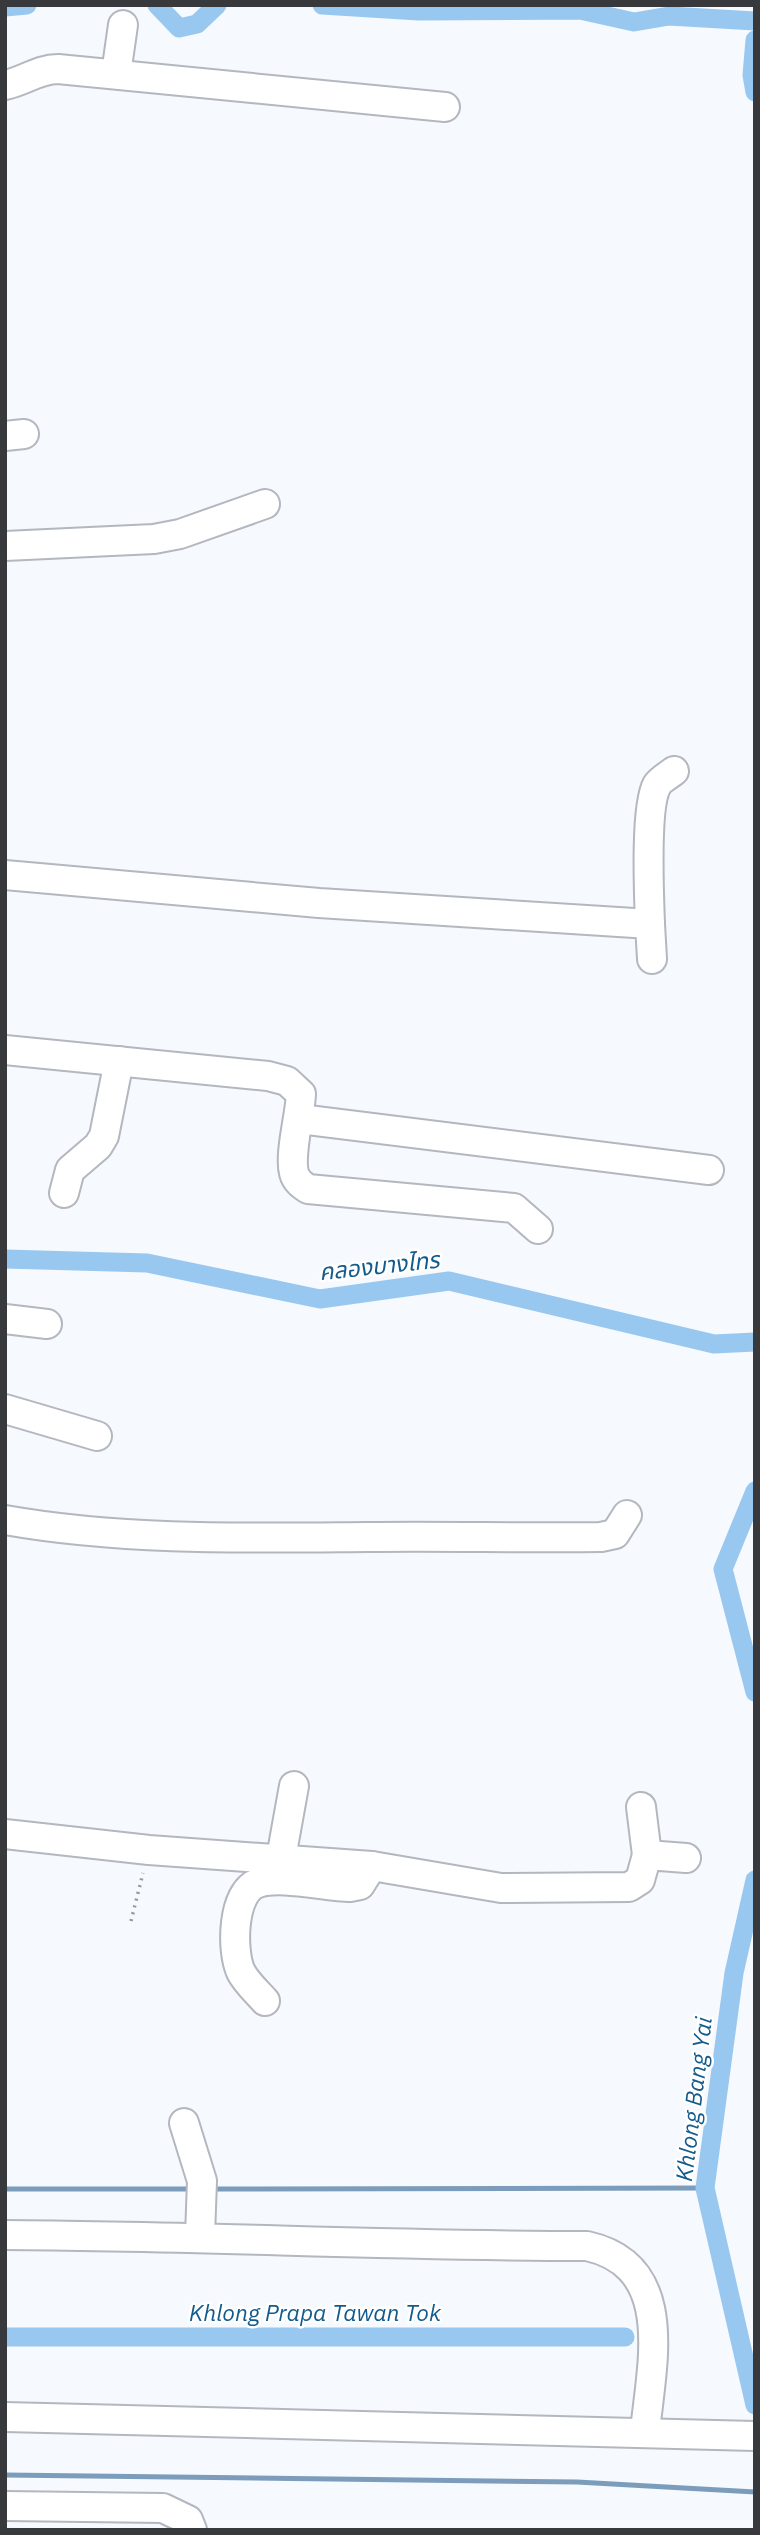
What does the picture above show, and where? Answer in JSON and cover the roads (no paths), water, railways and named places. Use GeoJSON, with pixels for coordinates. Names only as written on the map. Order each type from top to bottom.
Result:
{"type":"FeatureCollection","features":[{"type":"Feature","properties":{"kind":"street"},"geometry":{"type":"LineString","coordinates":[[116,74],[123,25]]}},
{"type":"Feature","properties":{"kind":"street"},"geometry":{"type":"LineString","coordinates":[[5,85],[26,81],[43,69],[445,107]]}},
{"type":"Feature","properties":{"kind":"street"},"geometry":{"type":"LineString","coordinates":[[5,547],[154,539],[180,534],[265,504]]}},
{"type":"Feature","properties":{"kind":"street"},"geometry":{"type":"LineString","coordinates":[[652,959],[648,872],[652,811],[657,786],[674,771]]}},
{"type":"Feature","properties":{"kind":"street"},"geometry":{"type":"LineString","coordinates":[[5,875],[319,903],[650,924]]}},
{"type":"Feature","properties":{"kind":"street"},"geometry":{"type":"LineString","coordinates":[[5,1050],[268,1076],[287,1081],[301,1094],[294,1174],[299,1183],[308,1189],[514,1209],[538,1229]]}},
{"type":"Feature","properties":{"kind":"street"},"geometry":{"type":"LineString","coordinates":[[64,1194],[70,1170],[98,1146],[104,1136],[119,1061]]}},
{"type":"Feature","properties":{"kind":"street"},"geometry":{"type":"LineString","coordinates":[[300,1119],[709,1170]]}},
{"type":"Feature","properties":{"kind":"street"},"geometry":{"type":"LineString","coordinates":[[5,1318],[47,1324]]}},
{"type":"Feature","properties":{"kind":"street"},"geometry":{"type":"LineString","coordinates":[[5,1409],[97,1436]]}},
{"type":"Feature","properties":{"kind":"street"},"geometry":{"type":"LineString","coordinates":[[5,1520],[67,1530],[209,1536],[503,1539],[601,1537],[615,1534],[627,1515]]}},
{"type":"Feature","properties":{"kind":"street"},"geometry":{"type":"LineString","coordinates":[[281,1858],[294,1786]]}},
{"type":"Feature","properties":{"kind":"street"},"geometry":{"type":"LineString","coordinates":[[5,1834],[149,1850],[372,1866],[501,1888],[629,1887],[640,1880],[647,1856],[641,1807]]}},
{"type":"Feature","properties":{"kind":"street"},"geometry":{"type":"LineString","coordinates":[[647,1856],[686,1858]]}},
{"type":"Feature","properties":{"kind":"street"},"geometry":{"type":"LineString","coordinates":[[265,2001],[241,1973],[235,1948],[235,1928],[241,1902],[249,1888],[258,1882],[272,1881],[350,1888],[360,1885],[372,1866]]}},
{"type":"Feature","properties":{"kind":"street"},"geometry":{"type":"LineString","coordinates":[[184,2123],[202,2181],[200,2236]]}},
{"type":"Feature","properties":{"kind":"street"},"geometry":{"type":"LineString","coordinates":[[5,2235],[200,2236],[443,2246],[587,2246],[610,2251],[627,2262],[640,2276],[651,2310],[651,2371],[645,2431]]}},
{"type":"Feature","properties":{"kind":"street"},"geometry":{"type":"LineString","coordinates":[[5,2417],[694,2432],[755,2436]]}},
{"type":"Feature","properties":{"kind":"street"},"geometry":{"type":"LineString","coordinates":[[5,2506],[163,2508],[188,2520],[192,2530]]}},
{"type":"Feature","properties":{"kind":"waterway"},"geometry":{"type":"LineString","coordinates":[[5,7],[27,5]]}},
{"type":"Feature","properties":{"kind":"waterway"},"geometry":{"type":"LineString","coordinates":[[157,5],[179,28],[197,24],[217,5]]}},
{"type":"Feature","properties":{"kind":"waterway"},"geometry":{"type":"LineString","coordinates":[[322,5],[419,11],[580,10],[634,22],[669,16],[755,21]]}},
{"type":"Feature","properties":{"kind":"waterway","name":"Khlong Bang Yai"},"geometry":{"type":"LineString","coordinates":[[755,40],[752,75],[755,92]]}},
{"type":"Feature","properties":{"kind":"waterway","name":"คลองบางไทร"},"geometry":{"type":"LineString","coordinates":[[5,1259],[147,1263],[320,1299],[449,1281],[714,1344],[755,1342]]}},
{"type":"Feature","properties":{"kind":"waterway","name":"Khlong Bang Yai"},"geometry":{"type":"LineString","coordinates":[[755,1491],[723,1569],[755,1692]]}},
{"type":"Feature","properties":{"kind":"waterway","name":"Khlong Bang Yai"},"geometry":{"type":"LineString","coordinates":[[755,1880],[734,1973],[705,2188],[755,2405]]}},
{"type":"Feature","properties":{"kind":"waterway"},"geometry":{"type":"LineString","coordinates":[[211,2189],[705,2188]]}},
{"type":"Feature","properties":{"kind":"waterway"},"geometry":{"type":"LineString","coordinates":[[5,2189],[195,2189]]}},
{"type":"Feature","properties":{"kind":"waterway","name":"Khlong Prapa Tawan Tok"},"geometry":{"type":"LineString","coordinates":[[5,2337],[625,2337]]}},
{"type":"Feature","properties":{"kind":"waterway"},"geometry":{"type":"LineString","coordinates":[[5,2475],[577,2482],[755,2492]]}}]}
